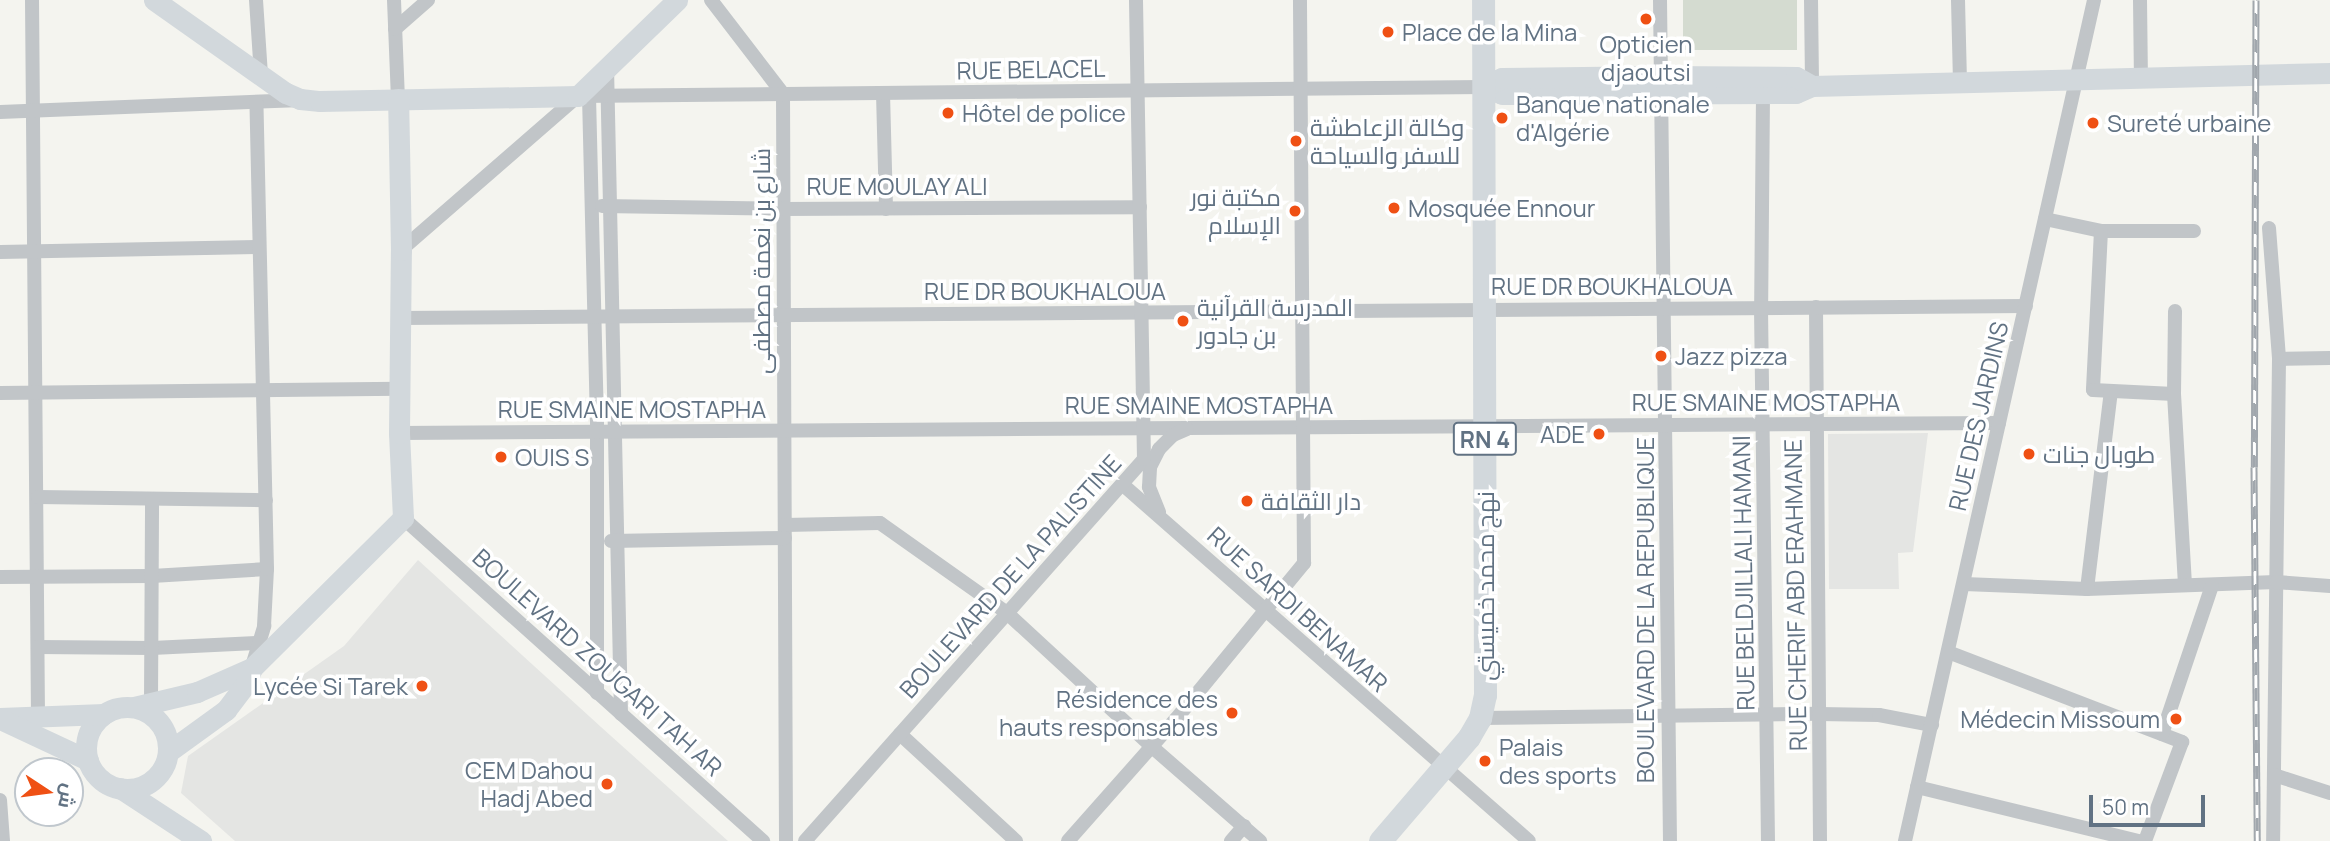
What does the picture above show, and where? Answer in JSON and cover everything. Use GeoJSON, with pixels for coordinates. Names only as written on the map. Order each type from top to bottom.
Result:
{"type":"FeatureCollection","features":[{"type":"Feature","properties":{"kind":"main road","name":"نهج محمد خميستي"},"geometry":{"type":"LineString","coordinates":[[1380,841],[1469,737],[1480,718],[1485,695],[1483,0]]}},
{"type":"Feature","properties":{"kind":"street"},"geometry":{"type":"LineString","coordinates":[[32,0],[38,714]]}},
{"type":"Feature","properties":{"kind":"street"},"geometry":{"type":"LineString","coordinates":[[256,0],[261,75]]}},
{"type":"Feature","properties":{"kind":"street"},"geometry":{"type":"LineString","coordinates":[[195,835],[98,777],[88,760],[88,734],[104,714],[113,709],[197,692],[252,668],[402,518],[399,433],[401,250],[394,0]]}},
{"type":"Feature","properties":{"kind":"street"},"geometry":{"type":"LineString","coordinates":[[395,29],[428,0]]}},
{"type":"Feature","properties":{"kind":"street"},"geometry":{"type":"LineString","coordinates":[[401,250],[584,96],[607,67],[677,0]]}},
{"type":"Feature","properties":{"kind":"street"},"geometry":{"type":"LineString","coordinates":[[711,0],[783,94]]}},
{"type":"Feature","properties":{"kind":"street","name":"BOULEVARD DE LA PALISTINE"},"geometry":{"type":"LineString","coordinates":[[805,841],[1144,459],[1136,0]]}},
{"type":"Feature","properties":{"kind":"street"},"geometry":{"type":"LineString","coordinates":[[1068,841],[1266,612],[1304,563],[1300,0]]}},
{"type":"Feature","properties":{"kind":"street","name":"BOULEVARD DE LA REPUBLIQUE"},"geometry":{"type":"LineString","coordinates":[[1660,0],[1666,309],[1670,841]]}},
{"type":"Feature","properties":{"kind":"street"},"geometry":{"type":"LineString","coordinates":[[1811,0],[1812,86]]}},
{"type":"Feature","properties":{"kind":"street"},"geometry":{"type":"LineString","coordinates":[[1958,0],[1960,83]]}},
{"type":"Feature","properties":{"kind":"street","name":"RUE DES JARDINS"},"geometry":{"type":"LineString","coordinates":[[1905,841],[2094,0]]}},
{"type":"Feature","properties":{"kind":"street"},"geometry":{"type":"LineString","coordinates":[[2140,0],[2141,79]]}},
{"type":"Feature","properties":{"kind":"street"},"geometry":{"type":"LineString","coordinates":[[166,3],[261,75],[300,99]]}},
{"type":"Feature","properties":{"kind":"street"},"geometry":{"type":"LineString","coordinates":[[607,67],[610,96],[621,714]]}},
{"type":"Feature","properties":{"kind":"street"},"geometry":{"type":"LineString","coordinates":[[1662,85],[1763,94],[1796,93],[1812,86],[2330,73]]}},
{"type":"Feature","properties":{"kind":"street"},"geometry":{"type":"LineString","coordinates":[[1484,87],[1502,94],[1796,77],[1812,86]]}},
{"type":"Feature","properties":{"kind":"street","name":"RUE BELACEL"},"geometry":{"type":"LineString","coordinates":[[584,96],[1484,87]]}},
{"type":"Feature","properties":{"kind":"street"},"geometry":{"type":"LineString","coordinates":[[883,93],[886,209]]}},
{"type":"Feature","properties":{"kind":"street","name":"شارع بن نعمة مصطفى"},"geometry":{"type":"LineString","coordinates":[[783,94],[786,841]]}},
{"type":"Feature","properties":{"kind":"street","name":"RUE BELDJILLALI HAMANI"},"geometry":{"type":"LineString","coordinates":[[1763,94],[1762,308],[1768,841]]}},
{"type":"Feature","properties":{"kind":"street"},"geometry":{"type":"LineString","coordinates":[[0,111],[300,99],[584,96]]}},
{"type":"Feature","properties":{"kind":"street"},"geometry":{"type":"LineString","coordinates":[[584,96],[592,206],[597,431],[597,693]]}},
{"type":"Feature","properties":{"kind":"street"},"geometry":{"type":"LineString","coordinates":[[168,752],[226,710],[242,691],[264,626],[267,569],[256,102]]}},
{"type":"Feature","properties":{"kind":"street","name":"RUE MOULAY ALI"},"geometry":{"type":"LineString","coordinates":[[592,206],[783,209],[1140,207]]}},
{"type":"Feature","properties":{"kind":"street"},"geometry":{"type":"LineString","coordinates":[[2045,219],[2101,231],[2194,231]]}},
{"type":"Feature","properties":{"kind":"street"},"geometry":{"type":"LineString","coordinates":[[2269,228],[2279,359],[2273,841]]}},
{"type":"Feature","properties":{"kind":"street"},"geometry":{"type":"LineString","coordinates":[[2101,231],[2093,390],[2174,394]]}},
{"type":"Feature","properties":{"kind":"street"},"geometry":{"type":"LineString","coordinates":[[0,252],[259,247]]}},
{"type":"Feature","properties":{"kind":"street","name":"RUE DR BOUKHALOUA"},"geometry":{"type":"LineString","coordinates":[[400,318],[2026,306]]}},
{"type":"Feature","properties":{"kind":"street","name":"RUE CHERIF ABD ERAHMANE"},"geometry":{"type":"LineString","coordinates":[[1816,307],[1820,841]]}},
{"type":"Feature","properties":{"kind":"street"},"geometry":{"type":"LineString","coordinates":[[2175,311],[2174,394],[2185,584]]}},
{"type":"Feature","properties":{"kind":"street"},"geometry":{"type":"LineString","coordinates":[[2279,359],[2330,358]]}},
{"type":"Feature","properties":{"kind":"street"},"geometry":{"type":"LineString","coordinates":[[0,393],[400,389]]}},
{"type":"Feature","properties":{"kind":"street"},"geometry":{"type":"LineString","coordinates":[[2087,589],[2111,391]]}},
{"type":"Feature","properties":{"kind":"street","name":"RUE SMAINE MOSTAPHA"},"geometry":{"type":"LineString","coordinates":[[399,433],[1999,423]]}},
{"type":"Feature","properties":{"kind":"street"},"geometry":{"type":"LineString","coordinates":[[1167,522],[1155,506],[1149,487],[1150,467],[1159,449],[1173,435],[1191,427]]}},
{"type":"Feature","properties":{"kind":"street","name":"RUE SARDI BENAMAR"},"geometry":{"type":"LineString","coordinates":[[1122,484],[1443,769],[1529,841]]}},
{"type":"Feature","properties":{"kind":"street"},"geometry":{"type":"LineString","coordinates":[[38,497],[265,500]]}},
{"type":"Feature","properties":{"kind":"street"},"geometry":{"type":"LineString","coordinates":[[120,788],[137,788],[153,780],[163,767],[168,752],[163,728],[143,705],[152,648],[152,499]]}},
{"type":"Feature","properties":{"kind":"street","name":"BOULEVARD ZOUGARI TAH AR"},"geometry":{"type":"LineString","coordinates":[[402,518],[763,841]]}},
{"type":"Feature","properties":{"kind":"street"},"geometry":{"type":"LineString","coordinates":[[597,541],[880,523],[1007,613],[1151,746],[1260,841]]}},
{"type":"Feature","properties":{"kind":"street"},"geometry":{"type":"LineString","coordinates":[[0,577],[152,576],[267,569]]}},
{"type":"Feature","properties":{"kind":"street"},"geometry":{"type":"LineString","coordinates":[[1964,584],[2087,589],[2276,582],[2330,586]]}},
{"type":"Feature","properties":{"kind":"street"},"geometry":{"type":"LineString","coordinates":[[2162,734],[2212,585]]}},
{"type":"Feature","properties":{"kind":"street"},"geometry":{"type":"LineString","coordinates":[[38,647],[152,648],[259,643]]}},
{"type":"Feature","properties":{"kind":"street"},"geometry":{"type":"LineString","coordinates":[[1948,652],[2182,742],[2145,841]]}},
{"type":"Feature","properties":{"kind":"street"},"geometry":{"type":"LineString","coordinates":[[1480,718],[1767,713],[1879,715],[1932,725]]}},
{"type":"Feature","properties":{"kind":"street"},"geometry":{"type":"LineString","coordinates":[[0,719],[38,714],[104,714]]}},
{"type":"Feature","properties":{"kind":"street"},"geometry":{"type":"LineString","coordinates":[[0,719],[88,760]]}},
{"type":"Feature","properties":{"kind":"street"},"geometry":{"type":"LineString","coordinates":[[900,734],[1016,841]]}},
{"type":"Feature","properties":{"kind":"street"},"geometry":{"type":"LineString","coordinates":[[2274,775],[2330,793]]}},
{"type":"Feature","properties":{"kind":"street"},"geometry":{"type":"LineString","coordinates":[[153,780],[165,802],[195,835]]}},
{"type":"Feature","properties":{"kind":"street"},"geometry":{"type":"LineString","coordinates":[[1917,787],[2138,841]]}},
{"type":"Feature","properties":{"kind":"street"},"geometry":{"type":"LineString","coordinates":[[0,800],[3,841]]}},
{"type":"Feature","properties":{"kind":"street"},"geometry":{"type":"LineString","coordinates":[[1231,841],[1244,826]]}},
{"type":"Feature","properties":{"kind":"shaded area"},"geometry":{"type":"Polygon","coordinates":[[[1683,0],[1797,0],[1797,50],[1683,50],[1683,0]]]}},
{"type":"Feature","properties":{"kind":"shaded area"},"geometry":{"type":"Polygon","coordinates":[[[1928,433],[1913,552],[1898,553],[1899,589],[1829,589],[1828,434],[1928,433]]]}},
{"type":"Feature","properties":{"kind":"shaded area","name":"Lycée Si Tarek"},"geometry":{"type":"Polygon","coordinates":[[[418,560],[728,841],[235,841],[181,793],[188,756],[344,646],[418,560]]]}},
{"type":"Feature","properties":{"kind":"railway"},"geometry":{"type":"LineString","coordinates":[[2256,0],[2254,467],[2257,841]]}},
{"type":"Feature","properties":{"kind":"place","name":"Opticien djaoutsi"},"geometry":{"type":"Point","coordinates":[1646,19]}},
{"type":"Feature","properties":{"kind":"place","name":"Place de la Mina"},"geometry":{"type":"Point","coordinates":[1388,32]}},
{"type":"Feature","properties":{"kind":"place","name":"Hôtel de police"},"geometry":{"type":"Point","coordinates":[948,113]}},
{"type":"Feature","properties":{"kind":"place","name":"Banque nationale d'Algérie"},"geometry":{"type":"Point","coordinates":[1502,118]}},
{"type":"Feature","properties":{"kind":"place","name":"Sureté urbaine"},"geometry":{"type":"Point","coordinates":[2093,123]}},
{"type":"Feature","properties":{"kind":"place","name":"وكالة الزعاطشة للسفر والسياحة"},"geometry":{"type":"Point","coordinates":[1296,141]}},
{"type":"Feature","properties":{"kind":"place","name":"Mosquée Ennour"},"geometry":{"type":"Point","coordinates":[1394,208]}},
{"type":"Feature","properties":{"kind":"place","name":"مكتبة نور الإسلام"},"geometry":{"type":"Point","coordinates":[1295,211]}},
{"type":"Feature","properties":{"kind":"place","name":"المدرسة القرآنية بن جادور"},"geometry":{"type":"Point","coordinates":[1183,321]}},
{"type":"Feature","properties":{"kind":"place","name":"Jazz pizza"},"geometry":{"type":"Point","coordinates":[1661,356]}},
{"type":"Feature","properties":{"kind":"place","name":"ADE"},"geometry":{"type":"Point","coordinates":[1599,434]}},
{"type":"Feature","properties":{"kind":"place","name":"طوبال جنات"},"geometry":{"type":"Point","coordinates":[2029,454]}},
{"type":"Feature","properties":{"kind":"place","name":"OUIS S"},"geometry":{"type":"Point","coordinates":[501,457]}},
{"type":"Feature","properties":{"kind":"place","name":"دار الثقافة"},"geometry":{"type":"Point","coordinates":[1247,501]}},
{"type":"Feature","properties":{"kind":"place","name":"Lycée Si Tarek"},"geometry":{"type":"Point","coordinates":[422,686]}},
{"type":"Feature","properties":{"kind":"place","name":"Résidence des hauts responsables"},"geometry":{"type":"Point","coordinates":[1232,713]}},
{"type":"Feature","properties":{"kind":"place","name":"Médecin Missoum"},"geometry":{"type":"Point","coordinates":[2176,719]}},
{"type":"Feature","properties":{"kind":"place","name":"Palais des sports"},"geometry":{"type":"Point","coordinates":[1485,761]}},
{"type":"Feature","properties":{"kind":"place","name":"CEM Dahou Hadj Abed"},"geometry":{"type":"Point","coordinates":[607,784]}}]}
